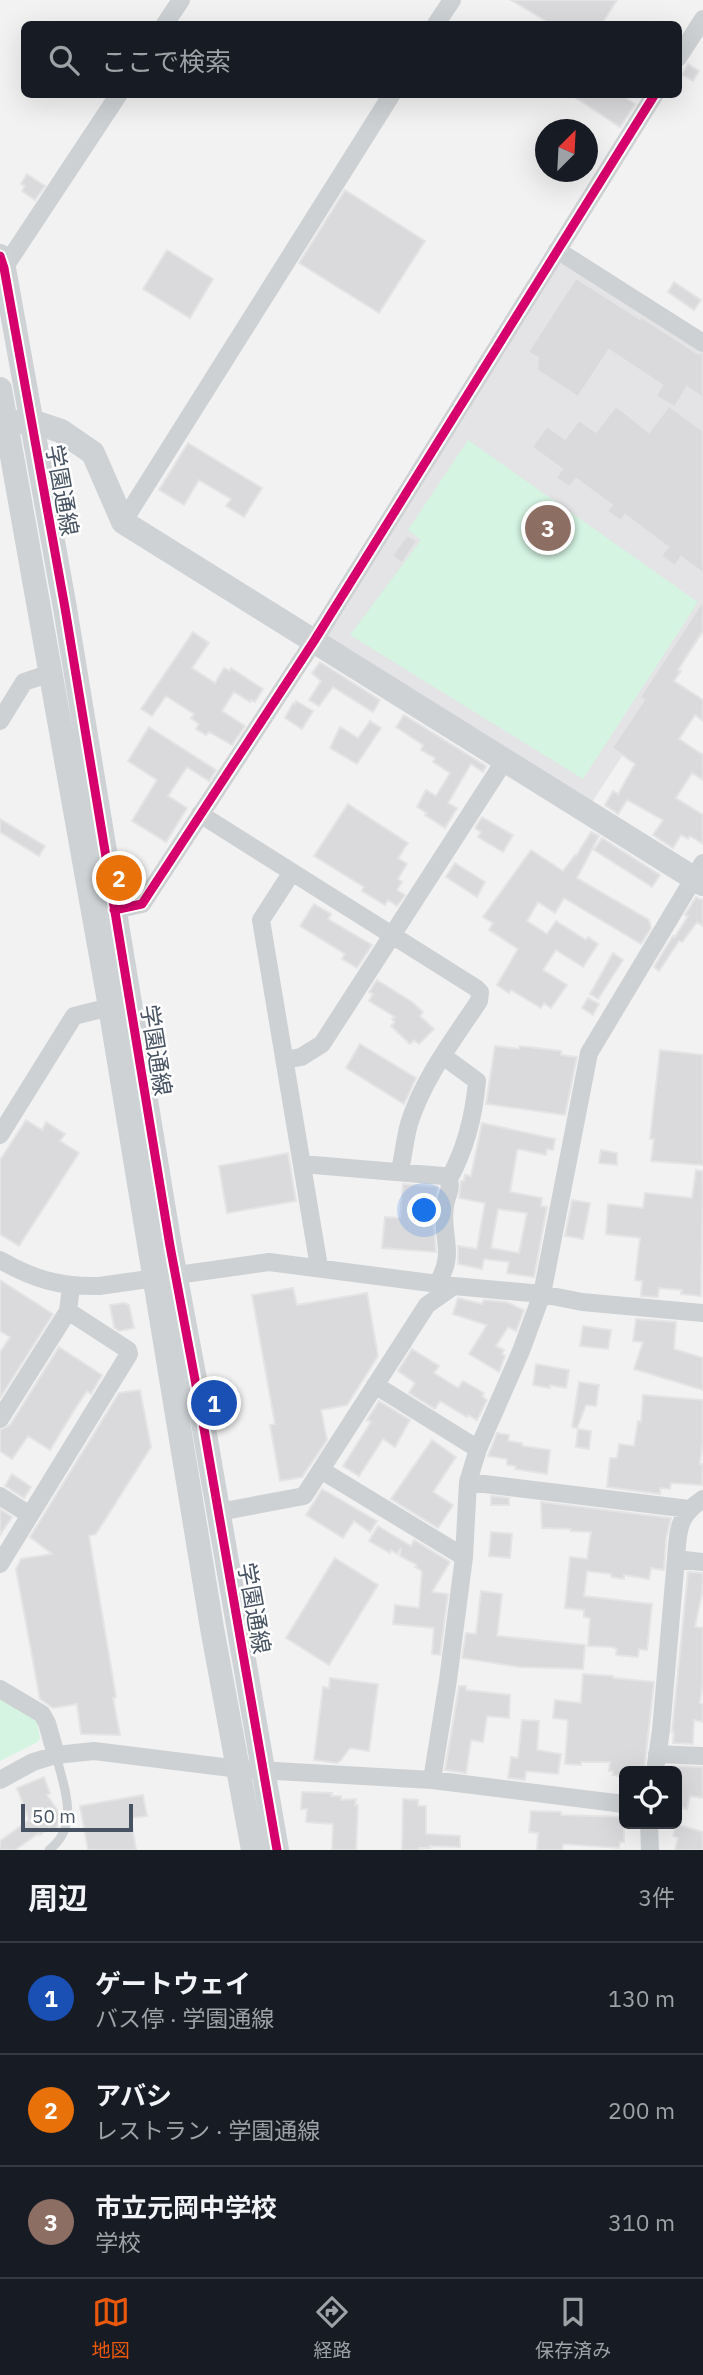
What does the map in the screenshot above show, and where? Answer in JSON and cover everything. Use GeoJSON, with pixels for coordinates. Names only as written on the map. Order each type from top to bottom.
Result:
{"type":"FeatureCollection","features":[{"type":"Feature","properties":{"kind":"street"},"geometry":{"type":"LineString","coordinates":[[167,21],[181,0]]}},
{"type":"Feature","properties":{"kind":"street"},"geometry":{"type":"LineString","coordinates":[[438,21],[452,0]]}},
{"type":"Feature","properties":{"kind":"street"},"geometry":{"type":"LineString","coordinates":[[682,52],[703,19]]}},
{"type":"Feature","properties":{"kind":"street"},"geometry":{"type":"LineString","coordinates":[[2,262],[116,98]]}},
{"type":"Feature","properties":{"kind":"street"},"geometry":{"type":"LineString","coordinates":[[123,522],[389,98]]}},
{"type":"Feature","properties":{"kind":"street"},"geometry":{"type":"LineString","coordinates":[[114,910],[142,904],[314,641],[652,98]]}},
{"type":"Feature","properties":{"kind":"street"},"geometry":{"type":"LineString","coordinates":[[557,250],[703,343]]}},
{"type":"Feature","properties":{"kind":"street","name":"学園通線"},"geometry":{"type":"LineString","coordinates":[[2,262],[13,423],[51,673],[110,1007],[165,1275],[219,1512],[278,1850]]}},
{"type":"Feature","properties":{"kind":"street","name":"学園通線"},"geometry":{"type":"LineString","coordinates":[[0,389],[13,423],[65,608],[114,910],[212,1628],[253,1850]]}},
{"type":"Feature","properties":{"kind":"street"},"geometry":{"type":"LineString","coordinates":[[13,423],[61,431],[93,453],[123,522],[505,760],[700,875],[589,1053],[542,1294],[521,1351],[478,1449],[468,1482],[464,1557],[432,1780]]}},
{"type":"Feature","properties":{"kind":"street"},"geometry":{"type":"LineString","coordinates":[[0,721],[24,682],[51,673]]}},
{"type":"Feature","properties":{"kind":"street"},"geometry":{"type":"LineString","coordinates":[[285,1060],[301,1057],[322,1044],[505,760]]}},
{"type":"Feature","properties":{"kind":"street"},"geometry":{"type":"LineString","coordinates":[[200,814],[480,992],[478,1001],[427,1080],[409,1125],[400,1172]]}},
{"type":"Feature","properties":{"kind":"street"},"geometry":{"type":"LineString","coordinates":[[292,872],[261,919],[319,1267]]}},
{"type":"Feature","properties":{"kind":"street"},"geometry":{"type":"LineString","coordinates":[[0,1136],[74,1016],[110,1007]]}},
{"type":"Feature","properties":{"kind":"street"},"geometry":{"type":"LineString","coordinates":[[219,1512],[304,1496],[427,1305],[446,1285],[444,1208],[451,1186],[449,1179],[461,1157],[470,1129],[477,1081],[443,1056]]}},
{"type":"Feature","properties":{"kind":"street"},"geometry":{"type":"LineString","coordinates":[[302,1164],[443,1176],[449,1179]]}},
{"type":"Feature","properties":{"kind":"street"},"geometry":{"type":"LineString","coordinates":[[2,1267],[71,1287],[99,1286],[268,1262],[446,1285],[542,1294],[582,1302],[703,1313]]}},
{"type":"Feature","properties":{"kind":"street"},"geometry":{"type":"LineString","coordinates":[[0,1419],[68,1311],[71,1287]]}},
{"type":"Feature","properties":{"kind":"street"},"geometry":{"type":"LineString","coordinates":[[0,1564],[129,1354],[128,1350],[68,1311]]}},
{"type":"Feature","properties":{"kind":"street"},"geometry":{"type":"LineString","coordinates":[[375,1385],[478,1449]]}},
{"type":"Feature","properties":{"kind":"street"},"geometry":{"type":"LineString","coordinates":[[321,1470],[464,1557]]}},
{"type":"Feature","properties":{"kind":"street"},"geometry":{"type":"LineString","coordinates":[[468,1482],[696,1504]]}},
{"type":"Feature","properties":{"kind":"street"},"geometry":{"type":"LineString","coordinates":[[0,1496],[30,1515]]}},
{"type":"Feature","properties":{"kind":"street"},"geometry":{"type":"LineString","coordinates":[[696,1504],[678,1528],[656,1763],[703,1756]]}},
{"type":"Feature","properties":{"kind":"street"},"geometry":{"type":"LineString","coordinates":[[676,1559],[703,1562]]}},
{"type":"Feature","properties":{"kind":"street"},"geometry":{"type":"LineString","coordinates":[[0,1689],[41,1714],[47,1723],[57,1755]]}},
{"type":"Feature","properties":{"kind":"street"},"geometry":{"type":"LineString","coordinates":[[0,1780],[33,1762],[57,1755],[94,1751],[239,1769],[432,1780],[619,1803]]}},
{"type":"Feature","properties":{"kind":"street"},"geometry":{"type":"LineString","coordinates":[[649,1829],[650,1850]]}},
{"type":"Feature","properties":{"kind":"lane"},"geometry":{"type":"LineString","coordinates":[[49,1850],[58,1843],[64,1833],[69,1813],[57,1755]]}},
{"type":"Feature","properties":{"kind":"shaded area"},"geometry":{"type":"Polygon","coordinates":[[[560,258],[703,347],[703,633],[592,802],[327,639],[326,634],[560,258]]]}},
{"type":"Feature","properties":{"kind":"green space"},"geometry":{"type":"Polygon","coordinates":[[[468,440],[698,602],[583,779],[350,635],[421,540],[408,530],[468,440]]]}},
{"type":"Feature","properties":{"kind":"green space"},"geometry":{"type":"Polygon","coordinates":[[[0,1697],[37,1721],[40,1738],[38,1742],[0,1761],[0,1697]]]}},
{"type":"Feature","properties":{"kind":"building"},"geometry":{"type":"Polygon","coordinates":[[[511,0],[617,0],[604,21],[546,21],[511,0]]]}},
{"type":"Feature","properties":{"kind":"building"},"geometry":{"type":"Polygon","coordinates":[[[688,64],[699,71],[693,81],[682,75],[688,64]]]}},
{"type":"Feature","properties":{"kind":"building"},"geometry":{"type":"Polygon","coordinates":[[[576,98],[626,98],[635,104],[620,127],[576,98]]]}},
{"type":"Feature","properties":{"kind":"building"},"geometry":{"type":"Polygon","coordinates":[[[27,174],[45,186],[35,200],[22,191],[25,186],[21,184],[27,174]]]}},
{"type":"Feature","properties":{"kind":"building"},"geometry":{"type":"Polygon","coordinates":[[[345,190],[425,241],[379,313],[299,263],[345,190]]]}},
{"type":"Feature","properties":{"kind":"building"},"geometry":{"type":"Polygon","coordinates":[[[167,250],[213,279],[190,318],[143,289],[167,250]]]}},
{"type":"Feature","properties":{"kind":"building"},"geometry":{"type":"Polygon","coordinates":[[[576,278],[640,319],[641,317],[697,353],[703,354],[703,398],[687,387],[675,407],[656,396],[662,385],[609,350],[578,397],[537,370],[538,358],[528,352],[576,278]]]}},
{"type":"Feature","properties":{"kind":"building"},"geometry":{"type":"Polygon","coordinates":[[[674,282],[701,300],[694,310],[668,292],[674,282]]]}},
{"type":"Feature","properties":{"kind":"building"},"geometry":{"type":"Polygon","coordinates":[[[616,406],[649,432],[669,406],[703,431],[703,573],[681,557],[675,566],[661,556],[668,547],[625,515],[621,521],[607,511],[612,505],[576,479],[570,487],[556,478],[562,469],[532,447],[547,426],[565,439],[579,420],[596,432],[616,406]]]}},
{"type":"Feature","properties":{"kind":"building"},"geometry":{"type":"Polygon","coordinates":[[[188,443],[262,488],[244,517],[226,506],[231,499],[199,480],[184,505],[159,490],[188,443]]]}},
{"type":"Feature","properties":{"kind":"building"},"geometry":{"type":"Polygon","coordinates":[[[407,535],[417,541],[402,563],[392,556],[407,535]]]}},
{"type":"Feature","properties":{"kind":"building"},"geometry":{"type":"Polygon","coordinates":[[[703,601],[703,630],[674,681],[703,700],[703,721],[695,715],[679,739],[703,755],[703,780],[692,773],[676,798],[703,815],[703,844],[690,836],[688,839],[681,835],[673,848],[653,835],[663,820],[627,800],[618,814],[605,805],[613,791],[618,794],[635,764],[612,748],[644,700],[640,697],[703,601]]]}},
{"type":"Feature","properties":{"kind":"building"},"geometry":{"type":"Polygon","coordinates":[[[193,632],[209,643],[192,668],[215,683],[224,668],[230,671],[231,668],[263,689],[255,702],[250,702],[234,692],[222,711],[245,726],[232,745],[209,732],[206,735],[196,729],[199,724],[191,718],[194,714],[166,696],[152,716],[141,709],[193,632]]]}},
{"type":"Feature","properties":{"kind":"building"},"geometry":{"type":"Polygon","coordinates":[[[320,662],[380,700],[373,712],[333,687],[319,706],[309,700],[321,681],[312,673],[320,662]]]}},
{"type":"Feature","properties":{"kind":"building"},"geometry":{"type":"Polygon","coordinates":[[[296,701],[313,711],[302,729],[285,718],[296,701]]]}},
{"type":"Feature","properties":{"kind":"building"},"geometry":{"type":"Polygon","coordinates":[[[404,715],[486,766],[483,772],[471,764],[448,803],[457,808],[445,828],[417,807],[426,790],[436,796],[450,773],[433,762],[435,758],[421,750],[423,745],[396,727],[404,715]]]}},
{"type":"Feature","properties":{"kind":"building"},"geometry":{"type":"Polygon","coordinates":[[[370,721],[381,728],[357,764],[330,748],[340,727],[358,738],[370,721]]]}},
{"type":"Feature","properties":{"kind":"building"},"geometry":{"type":"Polygon","coordinates":[[[149,727],[216,770],[209,781],[187,767],[168,796],[187,808],[166,842],[132,821],[157,780],[128,761],[149,727]]]}},
{"type":"Feature","properties":{"kind":"building"},"geometry":{"type":"Polygon","coordinates":[[[348,804],[408,843],[398,858],[407,864],[398,879],[402,882],[397,890],[405,895],[397,906],[388,900],[385,905],[362,891],[364,887],[314,856],[348,804]]]}},
{"type":"Feature","properties":{"kind":"building"},"geometry":{"type":"Polygon","coordinates":[[[482,817],[513,835],[503,852],[478,837],[481,832],[475,828],[482,817]]]}},
{"type":"Feature","properties":{"kind":"building"},"geometry":{"type":"Polygon","coordinates":[[[0,819],[45,846],[39,856],[0,832],[0,819]]]}},
{"type":"Feature","properties":{"kind":"building"},"geometry":{"type":"Polygon","coordinates":[[[591,832],[599,836],[577,878],[649,920],[651,928],[641,944],[564,898],[555,913],[538,902],[527,921],[547,934],[556,921],[586,940],[588,937],[598,944],[583,967],[556,950],[543,970],[567,985],[551,1008],[544,1003],[541,1008],[497,985],[518,949],[489,930],[493,923],[483,917],[531,850],[563,871],[591,832]]]}},
{"type":"Feature","properties":{"kind":"building"},"geometry":{"type":"Polygon","coordinates":[[[602,838],[660,875],[652,887],[594,850],[602,838]]]}},
{"type":"Feature","properties":{"kind":"building"},"geometry":{"type":"Polygon","coordinates":[[[455,863],[485,882],[477,897],[446,877],[455,863]]]}},
{"type":"Feature","properties":{"kind":"building"},"geometry":{"type":"Polygon","coordinates":[[[696,897],[703,900],[703,926],[697,922],[682,942],[679,941],[659,971],[654,967],[688,916],[685,915],[696,897]]]}},
{"type":"Feature","properties":{"kind":"building"},"geometry":{"type":"Polygon","coordinates":[[[314,904],[331,914],[328,919],[372,945],[357,968],[342,959],[345,954],[300,926],[314,904]]]}},
{"type":"Feature","properties":{"kind":"building"},"geometry":{"type":"Polygon","coordinates":[[[613,953],[623,960],[598,999],[590,994],[613,953]]]}},
{"type":"Feature","properties":{"kind":"building"},"geometry":{"type":"Polygon","coordinates":[[[377,980],[423,1012],[420,1016],[434,1029],[419,1044],[414,1040],[410,1044],[391,1026],[395,1017],[369,1001],[373,994],[369,992],[377,980]]]}},
{"type":"Feature","properties":{"kind":"building"},"geometry":{"type":"Polygon","coordinates":[[[588,998],[599,1004],[593,1015],[582,1008],[588,998]]]}},
{"type":"Feature","properties":{"kind":"building"},"geometry":{"type":"Polygon","coordinates":[[[360,1044],[416,1078],[404,1104],[346,1068],[360,1044]]]}},
{"type":"Feature","properties":{"kind":"building"},"geometry":{"type":"Polygon","coordinates":[[[495,1046],[561,1051],[561,1055],[577,1057],[565,1115],[486,1104],[495,1046]]]}},
{"type":"Feature","properties":{"kind":"building"},"geometry":{"type":"Polygon","coordinates":[[[660,1050],[703,1055],[703,1165],[651,1161],[654,1139],[650,1139],[660,1050]]]}},
{"type":"Feature","properties":{"kind":"building"},"geometry":{"type":"Polygon","coordinates":[[[26,1120],[42,1130],[46,1122],[65,1134],[60,1141],[79,1153],[19,1246],[0,1234],[0,1160],[26,1120]]]}},
{"type":"Feature","properties":{"kind":"building"},"geometry":{"type":"Polygon","coordinates":[[[482,1123],[555,1139],[553,1150],[547,1149],[546,1155],[519,1149],[517,1151],[510,1192],[542,1198],[541,1206],[547,1207],[534,1277],[507,1273],[509,1262],[484,1259],[482,1269],[458,1264],[458,1246],[477,1249],[485,1203],[459,1198],[461,1181],[464,1181],[465,1175],[471,1176],[482,1123]],[[498,1209],[491,1248],[519,1253],[527,1213],[498,1209]]]}},
{"type":"Feature","properties":{"kind":"building"},"geometry":{"type":"Polygon","coordinates":[[[601,1150],[617,1153],[617,1165],[599,1163],[601,1150]]]}},
{"type":"Feature","properties":{"kind":"building"},"geometry":{"type":"Polygon","coordinates":[[[288,1153],[296,1201],[227,1213],[219,1166],[288,1153]]]}},
{"type":"Feature","properties":{"kind":"building"},"geometry":{"type":"Polygon","coordinates":[[[696,1170],[703,1171],[701,1296],[681,1294],[682,1290],[659,1288],[658,1297],[641,1296],[642,1281],[635,1280],[640,1238],[606,1234],[608,1204],[643,1208],[645,1193],[692,1198],[696,1170]]]}},
{"type":"Feature","properties":{"kind":"building"},"geometry":{"type":"Polygon","coordinates":[[[403,1184],[438,1187],[433,1216],[436,1252],[382,1248],[385,1217],[400,1218],[403,1184]]]}},
{"type":"Feature","properties":{"kind":"building"},"geometry":{"type":"Polygon","coordinates":[[[572,1200],[590,1203],[583,1239],[565,1236],[572,1200]]]}},
{"type":"Feature","properties":{"kind":"building"},"geometry":{"type":"Polygon","coordinates":[[[0,1280],[53,1314],[0,1398],[0,1352],[10,1337],[0,1331],[0,1280]]]}},
{"type":"Feature","properties":{"kind":"building"},"geometry":{"type":"Polygon","coordinates":[[[293,1288],[297,1305],[367,1293],[378,1356],[347,1405],[321,1410],[327,1440],[302,1477],[280,1481],[270,1425],[275,1424],[252,1295],[293,1288]]]}},
{"type":"Feature","properties":{"kind":"building"},"geometry":{"type":"Polygon","coordinates":[[[458,1298],[482,1304],[484,1300],[506,1302],[524,1310],[516,1331],[508,1327],[496,1346],[504,1350],[502,1354],[505,1356],[499,1372],[469,1354],[487,1325],[453,1314],[458,1298]]]}},
{"type":"Feature","properties":{"kind":"building"},"geometry":{"type":"Polygon","coordinates":[[[110,1305],[129,1305],[134,1328],[119,1331],[114,1327],[110,1305]]]}},
{"type":"Feature","properties":{"kind":"building"},"geometry":{"type":"Polygon","coordinates":[[[636,1319],[676,1322],[674,1349],[703,1358],[703,1390],[634,1369],[643,1342],[633,1341],[636,1319]]]}},
{"type":"Feature","properties":{"kind":"building"},"geometry":{"type":"Polygon","coordinates":[[[583,1326],[611,1330],[608,1349],[580,1346],[583,1326]]]}},
{"type":"Feature","properties":{"kind":"building"},"geometry":{"type":"Polygon","coordinates":[[[59,1347],[102,1375],[91,1394],[87,1391],[50,1450],[28,1436],[12,1459],[0,1451],[0,1430],[10,1425],[59,1347]]]}},
{"type":"Feature","properties":{"kind":"building"},"geometry":{"type":"Polygon","coordinates":[[[412,1349],[439,1366],[434,1373],[458,1388],[463,1381],[484,1393],[482,1396],[487,1400],[477,1420],[440,1401],[435,1409],[409,1393],[415,1383],[398,1371],[412,1349]]]}},
{"type":"Feature","properties":{"kind":"building"},"geometry":{"type":"Polygon","coordinates":[[[536,1364],[569,1370],[566,1388],[533,1385],[536,1364]]]}},
{"type":"Feature","properties":{"kind":"building"},"geometry":{"type":"Polygon","coordinates":[[[579,1382],[599,1385],[596,1406],[586,1405],[577,1428],[572,1427],[579,1382]]]}},
{"type":"Feature","properties":{"kind":"building"},"geometry":{"type":"Polygon","coordinates":[[[140,1390],[151,1447],[96,1534],[89,1536],[120,1735],[81,1734],[77,1704],[53,1708],[40,1699],[16,1569],[21,1559],[52,1554],[30,1537],[119,1393],[140,1390]]]}},
{"type":"Feature","properties":{"kind":"building"},"geometry":{"type":"Polygon","coordinates":[[[643,1395],[703,1400],[700,1464],[703,1464],[702,1485],[671,1483],[670,1489],[660,1488],[660,1494],[607,1487],[610,1458],[617,1458],[619,1444],[634,1446],[638,1421],[641,1422],[643,1395]]]}},
{"type":"Feature","properties":{"kind":"building"},"geometry":{"type":"Polygon","coordinates":[[[379,1401],[410,1420],[395,1447],[383,1439],[359,1476],[343,1466],[371,1422],[367,1420],[379,1401]]]}},
{"type":"Feature","properties":{"kind":"building"},"geometry":{"type":"Polygon","coordinates":[[[578,1429],[591,1431],[589,1449],[576,1447],[578,1429]]]}},
{"type":"Feature","properties":{"kind":"building"},"geometry":{"type":"Polygon","coordinates":[[[497,1433],[509,1435],[508,1441],[522,1443],[522,1446],[550,1450],[547,1474],[515,1469],[516,1466],[507,1465],[507,1459],[488,1456],[497,1433]]]}},
{"type":"Feature","properties":{"kind":"building"},"geometry":{"type":"Polygon","coordinates":[[[432,1440],[456,1457],[433,1492],[453,1505],[438,1528],[391,1499],[432,1440]]]}},
{"type":"Feature","properties":{"kind":"building"},"geometry":{"type":"Polygon","coordinates":[[[12,1474],[31,1487],[24,1498],[5,1486],[12,1474]]]}},
{"type":"Feature","properties":{"kind":"building"},"geometry":{"type":"Polygon","coordinates":[[[322,1489],[377,1521],[370,1532],[354,1521],[343,1538],[306,1515],[322,1489]]]}},
{"type":"Feature","properties":{"kind":"building"},"geometry":{"type":"Polygon","coordinates":[[[491,1496],[509,1498],[509,1505],[491,1505],[491,1496]]]}},
{"type":"Feature","properties":{"kind":"building"},"geometry":{"type":"Polygon","coordinates":[[[541,1502],[671,1518],[666,1539],[664,1570],[651,1568],[649,1579],[624,1575],[624,1579],[611,1577],[611,1574],[587,1571],[584,1596],[652,1604],[647,1650],[639,1649],[638,1657],[616,1655],[617,1649],[612,1647],[588,1646],[590,1618],[584,1617],[584,1610],[565,1608],[570,1557],[587,1559],[591,1532],[542,1528],[541,1502]]]}},
{"type":"Feature","properties":{"kind":"building"},"geometry":{"type":"Polygon","coordinates":[[[0,1509],[12,1517],[0,1535],[0,1509]]]}},
{"type":"Feature","properties":{"kind":"building"},"geometry":{"type":"Polygon","coordinates":[[[378,1526],[411,1546],[414,1540],[450,1562],[432,1592],[448,1594],[440,1655],[432,1654],[434,1628],[393,1624],[395,1605],[419,1608],[422,1571],[415,1567],[417,1565],[400,1556],[401,1548],[397,1554],[391,1550],[390,1553],[369,1541],[378,1526]]]}},
{"type":"Feature","properties":{"kind":"building"},"geometry":{"type":"Polygon","coordinates":[[[491,1532],[512,1534],[510,1558],[489,1556],[491,1532]]]}},
{"type":"Feature","properties":{"kind":"building"},"geometry":{"type":"Polygon","coordinates":[[[335,1558],[378,1585],[329,1665],[286,1638],[335,1558]]]}},
{"type":"Feature","properties":{"kind":"building"},"geometry":{"type":"Polygon","coordinates":[[[688,1572],[703,1573],[695,1627],[703,1628],[700,1703],[703,1704],[703,1722],[694,1720],[693,1744],[673,1743],[672,1732],[688,1572]]]}},
{"type":"Feature","properties":{"kind":"building"},"geometry":{"type":"Polygon","coordinates":[[[481,1591],[502,1594],[497,1636],[585,1645],[583,1669],[520,1667],[462,1658],[466,1633],[476,1634],[481,1591]]]}},
{"type":"Feature","properties":{"kind":"building"},"geometry":{"type":"Polygon","coordinates":[[[583,1674],[654,1682],[645,1766],[619,1766],[619,1776],[609,1771],[610,1762],[565,1764],[568,1720],[553,1718],[555,1700],[581,1703],[583,1674]]]}},
{"type":"Feature","properties":{"kind":"building"},"geometry":{"type":"Polygon","coordinates":[[[330,1678],[378,1684],[369,1751],[350,1748],[337,1763],[314,1760],[323,1687],[329,1688],[330,1678]]]}},
{"type":"Feature","properties":{"kind":"building"},"geometry":{"type":"Polygon","coordinates":[[[459,1686],[466,1686],[466,1690],[510,1695],[509,1718],[487,1716],[483,1742],[471,1740],[466,1773],[445,1770],[459,1686]]]}},
{"type":"Feature","properties":{"kind":"building"},"geometry":{"type":"Polygon","coordinates":[[[522,1720],[539,1721],[537,1750],[561,1754],[558,1774],[526,1771],[525,1780],[508,1778],[511,1757],[518,1758],[522,1720]]]}},
{"type":"Feature","properties":{"kind":"building"},"geometry":{"type":"Polygon","coordinates":[[[682,1766],[703,1767],[703,1798],[690,1796],[687,1809],[682,1808],[682,1766]]]}},
{"type":"Feature","properties":{"kind":"building"},"geometry":{"type":"Polygon","coordinates":[[[44,1777],[50,1793],[47,1795],[60,1814],[57,1829],[53,1831],[49,1828],[40,1835],[39,1833],[15,1850],[0,1850],[0,1841],[29,1820],[17,1788],[44,1777]]]}},
{"type":"Feature","properties":{"kind":"building"},"geometry":{"type":"Polygon","coordinates":[[[302,1792],[332,1793],[331,1796],[341,1796],[341,1800],[356,1799],[356,1850],[332,1850],[333,1824],[306,1822],[307,1809],[301,1809],[302,1792]]]}},
{"type":"Feature","properties":{"kind":"building"},"geometry":{"type":"Polygon","coordinates":[[[143,1795],[147,1816],[131,1818],[136,1850],[88,1850],[80,1806],[143,1795]]]}},
{"type":"Feature","properties":{"kind":"building"},"geometry":{"type":"Polygon","coordinates":[[[403,1799],[418,1800],[418,1806],[426,1806],[426,1834],[460,1836],[460,1847],[430,1846],[419,1850],[402,1850],[403,1799]]]}},
{"type":"Feature","properties":{"kind":"building"},"geometry":{"type":"Polygon","coordinates":[[[531,1811],[619,1817],[619,1829],[624,1829],[624,1842],[620,1842],[619,1848],[563,1844],[562,1850],[537,1850],[538,1833],[529,1832],[531,1811]]]}},
{"type":"Feature","properties":{"kind":"building"},"geometry":{"type":"Polygon","coordinates":[[[682,1826],[703,1832],[703,1850],[675,1850],[678,1838],[673,1836],[675,1829],[682,1829],[682,1826]]]}},
{"type":"Feature","properties":{"kind":"cycle path"},"geometry":{"type":"LineString","coordinates":[[114,910],[142,904],[314,641],[653,98]]}},
{"type":"Feature","properties":{"kind":"cycle path"},"geometry":{"type":"LineString","coordinates":[[0,256],[65,608],[170,1246],[277,1850]]}},
{"type":"Feature","properties":{"kind":"place","name":"市立元岡中学校"},"geometry":{"type":"Point","coordinates":[548,528]}},
{"type":"Feature","properties":{"kind":"place","name":"アバシ"},"geometry":{"type":"Point","coordinates":[119,878]}},
{"type":"Feature","properties":{"kind":"place","name":"ゲートウェイ"},"geometry":{"type":"Point","coordinates":[214,1403]}}]}
